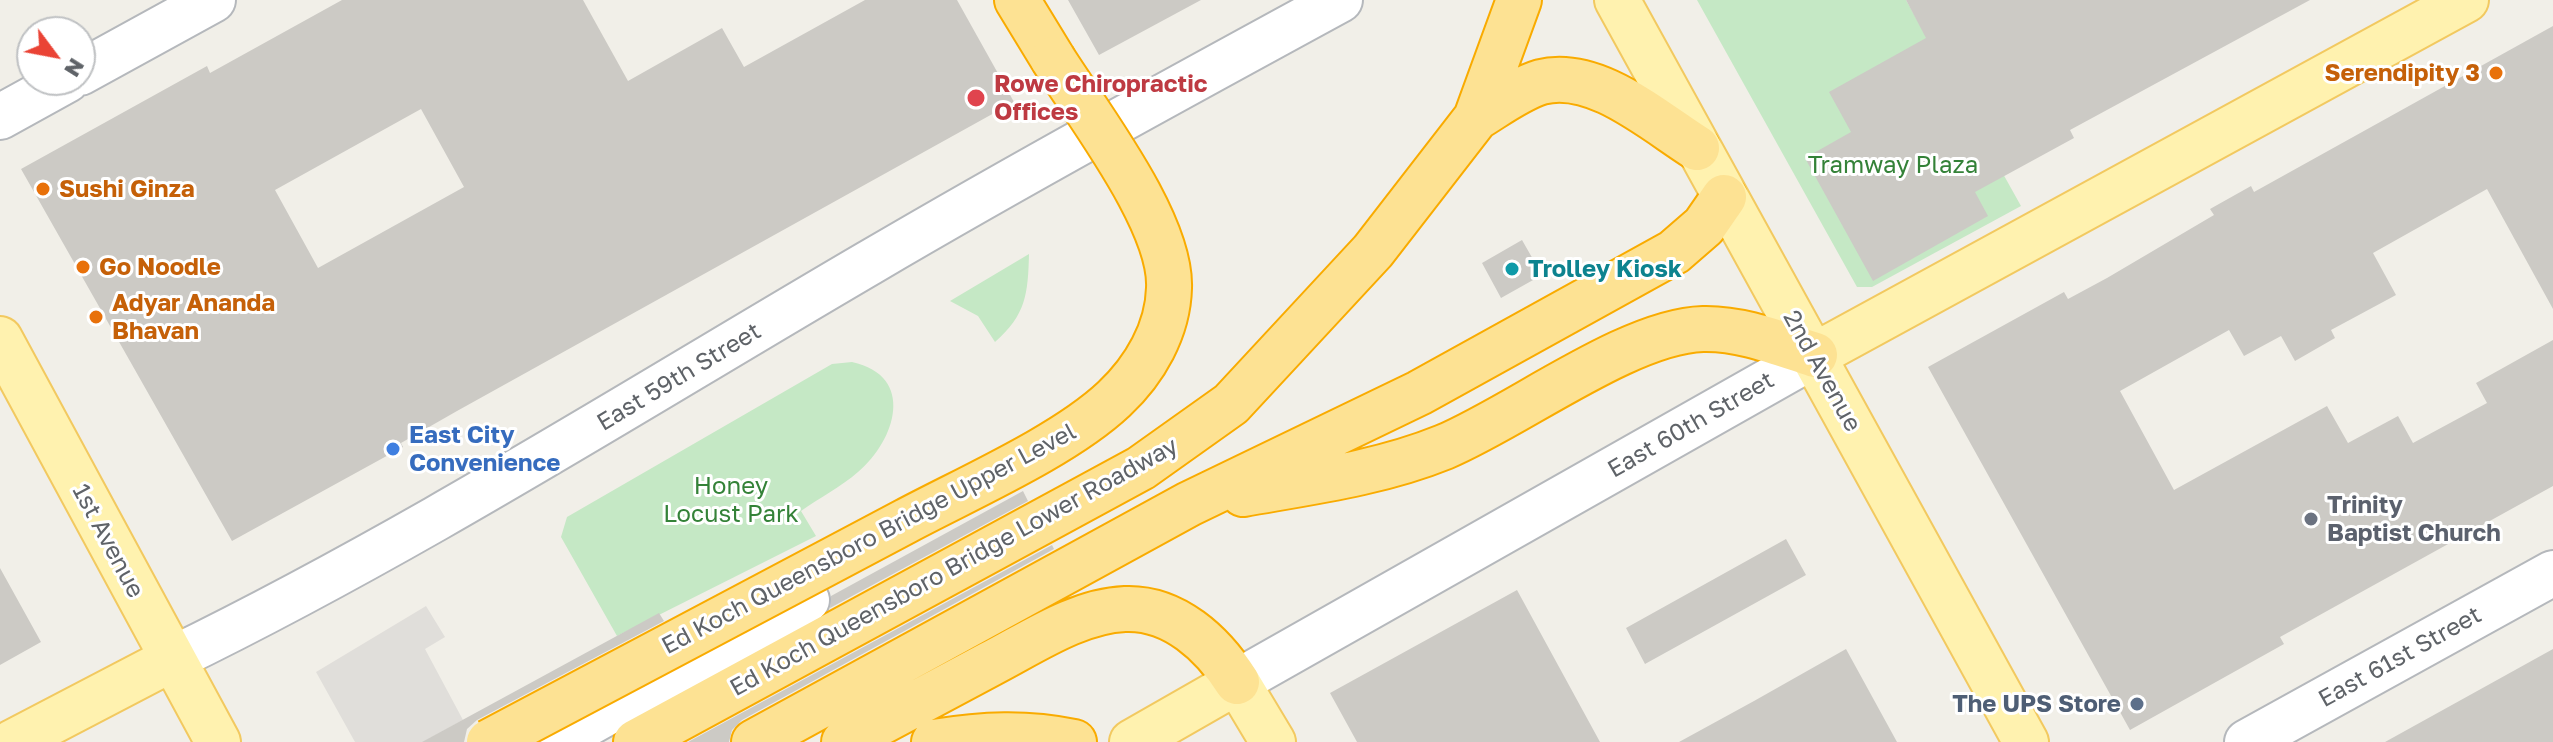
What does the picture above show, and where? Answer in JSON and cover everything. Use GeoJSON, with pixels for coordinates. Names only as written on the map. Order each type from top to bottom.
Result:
{"type":"FeatureCollection","features":[{"type":"Feature","properties":{"kind":"highway","name":"Ed Koch Queensboro Bridge Upper Level"},"geometry":{"type":"LineString","coordinates":[[489,742],[1012,465],[1098,413],[1130,383],[1153,348],[1167,309],[1169,272],[1166,255],[1156,223],[1017,0]]}},
{"type":"Feature","properties":{"kind":"highway"},"geometry":{"type":"LineString","coordinates":[[1476,118],[1519,0]]}},
{"type":"Feature","properties":{"kind":"highway"},"geometry":{"type":"LineString","coordinates":[[1476,118],[1525,88],[1541,82],[1572,81],[1606,93],[1697,148]]}},
{"type":"Feature","properties":{"kind":"highway","name":"Ed Koch Queensboro Bridge Lower Roadway"},"geometry":{"type":"LineString","coordinates":[[636,742],[1141,468],[1198,430],[1259,378],[1363,263],[1476,118]]}},
{"type":"Feature","properties":{"kind":"highway"},"geometry":{"type":"LineString","coordinates":[[754,742],[1189,504],[1419,393],[1674,252],[1704,226],[1724,197]]}},
{"type":"Feature","properties":{"kind":"highway"},"geometry":{"type":"LineString","coordinates":[[1189,504],[1405,462],[1447,446],[1635,348],[1676,333],[1729,330],[1815,355]]}},
{"type":"Feature","properties":{"kind":"highway"},"geometry":{"type":"LineString","coordinates":[[844,742],[1047,634],[1094,615],[1126,609],[1157,615],[1183,625],[1212,647],[1237,682]]}},
{"type":"Feature","properties":{"kind":"highway"},"geometry":{"type":"LineString","coordinates":[[934,742],[1009,734],[1074,742]]}},
{"type":"Feature","properties":{"kind":"main road","name":"2nd Avenue"},"geometry":{"type":"LineString","coordinates":[[1617,0],[2026,742]]}},
{"type":"Feature","properties":{"kind":"main road","name":"East 60th Street"},"geometry":{"type":"LineString","coordinates":[[1815,355],[2466,0]]}},
{"type":"Feature","properties":{"kind":"main road","name":"1st Avenue"},"geometry":{"type":"LineString","coordinates":[[0,339],[218,742]]}},
{"type":"Feature","properties":{"kind":"main road","name":"East 59th Street"},"geometry":{"type":"LineString","coordinates":[[13,742],[172,659]]}},
{"type":"Feature","properties":{"kind":"main road","name":"East 60th Street"},"geometry":{"type":"LineString","coordinates":[[1132,742],[1237,682]]}},
{"type":"Feature","properties":{"kind":"main road"},"geometry":{"type":"LineString","coordinates":[[1237,682],[1273,742]]}},
{"type":"Feature","properties":{"kind":"street"},"geometry":{"type":"LineString","coordinates":[[96,64],[213,0]]}},
{"type":"Feature","properties":{"kind":"street","name":"East 59th Street"},"geometry":{"type":"LineString","coordinates":[[172,659],[257,618],[468,500],[667,386],[868,264],[1340,0]]}},
{"type":"Feature","properties":{"kind":"street"},"geometry":{"type":"LineString","coordinates":[[0,117],[38,96]]}},
{"type":"Feature","properties":{"kind":"street","name":"East 60th Street"},"geometry":{"type":"LineString","coordinates":[[1237,682],[1815,355]]}},
{"type":"Feature","properties":{"kind":"street","name":"East 61st Street"},"geometry":{"type":"LineString","coordinates":[[2247,742],[2553,573]]}},
{"type":"Feature","properties":{"kind":"street"},"geometry":{"type":"LineString","coordinates":[[555,742],[807,600]]}},
{"type":"Feature","properties":{"kind":"shaded area"},"geometry":{"type":"Polygon","coordinates":[[[426,606],[445,637],[425,649],[463,720],[423,742],[355,742],[316,672],[426,606]]]}},
{"type":"Feature","properties":{"kind":"green space","name":"Tramway Plaza"},"geometry":{"type":"Polygon","coordinates":[[[1697,0],[1906,0],[2021,206],[1872,287],[1857,287],[1697,0]]]}},
{"type":"Feature","properties":{"kind":"green space"},"geometry":{"type":"Polygon","coordinates":[[[1029,254],[1023,303],[1013,322],[995,342],[978,316],[950,301],[1029,254]]]}},
{"type":"Feature","properties":{"kind":"green space","name":"Honey Locust Park"},"geometry":{"type":"Polygon","coordinates":[[[852,362],[872,369],[885,381],[892,395],[890,427],[871,459],[851,477],[801,511],[816,536],[617,636],[561,537],[567,517],[832,364],[852,362]]]}},
{"type":"Feature","properties":{"kind":"building"},"geometry":{"type":"Polygon","coordinates":[[[342,0],[583,0],[628,81],[722,28],[744,67],[865,0],[957,0],[1014,102],[457,411],[401,443],[403,447],[232,541],[21,169],[207,66],[210,73],[342,0]],[[421,109],[275,190],[318,268],[464,187],[421,109]]]}},
{"type":"Feature","properties":{"kind":"building"},"geometry":{"type":"Polygon","coordinates":[[[1068,0],[1201,0],[1099,55],[1068,0]]]}},
{"type":"Feature","properties":{"kind":"building"},"geometry":{"type":"Polygon","coordinates":[[[1906,0],[2310,0],[2070,130],[2074,138],[1975,192],[1988,216],[1873,281],[1805,158],[1851,132],[1829,92],[1926,38],[1906,0]]]}},
{"type":"Feature","properties":{"kind":"building"},"geometry":{"type":"Polygon","coordinates":[[[2553,26],[2553,309],[2487,189],[2373,253],[2396,295],[2331,330],[2335,338],[2295,361],[2281,336],[2244,356],[2229,330],[2120,391],[2174,490],[2327,406],[2348,443],[2398,416],[2413,443],[2487,403],[2476,383],[2553,340],[2553,486],[2280,637],[2284,644],[2130,730],[1928,367],[2064,292],[2068,299],[2107,278],[2214,215],[2210,209],[2251,186],[2254,192],[2553,26]]]}},
{"type":"Feature","properties":{"kind":"building","name":"Trolley Kiosk"},"geometry":{"type":"Polygon","coordinates":[[[1522,240],[1542,275],[1501,298],[1482,263],[1522,240]]]}},
{"type":"Feature","properties":{"kind":"building"},"geometry":{"type":"Polygon","coordinates":[[[1023,491],[1028,501],[830,608],[831,596],[1023,491]]]}},
{"type":"Feature","properties":{"kind":"building"},"geometry":{"type":"Polygon","coordinates":[[[1786,539],[1806,575],[1645,664],[1626,628],[1786,539]]]}},
{"type":"Feature","properties":{"kind":"building"},"geometry":{"type":"Polygon","coordinates":[[[1052,545],[1054,549],[742,720],[732,730],[729,742],[688,742],[1052,545]]]}},
{"type":"Feature","properties":{"kind":"building"},"geometry":{"type":"Polygon","coordinates":[[[0,568],[41,642],[0,665],[0,568]]]}},
{"type":"Feature","properties":{"kind":"building"},"geometry":{"type":"Polygon","coordinates":[[[1517,590],[1600,742],[1357,742],[1330,693],[1517,590]]]}},
{"type":"Feature","properties":{"kind":"building"},"geometry":{"type":"Polygon","coordinates":[[[659,613],[664,621],[477,720],[467,729],[464,742],[422,742],[659,613]]]}},
{"type":"Feature","properties":{"kind":"building"},"geometry":{"type":"Polygon","coordinates":[[[1846,649],[1897,742],[1679,742],[1754,701],[1846,649]]]}},
{"type":"Feature","properties":{"kind":"building"},"geometry":{"type":"Polygon","coordinates":[[[2553,649],[2553,742],[2385,742],[2479,690],[2553,649]]]}},
{"type":"Feature","properties":{"kind":"place","name":"Serendipity 3"},"geometry":{"type":"Point","coordinates":[2496,73]}},
{"type":"Feature","properties":{"kind":"place","name":"Rowe Chiropractic Offices"},"geometry":{"type":"Point","coordinates":[976,98]}},
{"type":"Feature","properties":{"kind":"place","name":"Sushi Ginza"},"geometry":{"type":"Point","coordinates":[43,189]}},
{"type":"Feature","properties":{"kind":"place","name":"Go Noodle"},"geometry":{"type":"Point","coordinates":[83,267]}},
{"type":"Feature","properties":{"kind":"place","name":"Trolley Kiosk"},"geometry":{"type":"Point","coordinates":[1512,269]}},
{"type":"Feature","properties":{"kind":"place","name":"Adyar Ananda Bhavan"},"geometry":{"type":"Point","coordinates":[96,317]}},
{"type":"Feature","properties":{"kind":"place","name":"East City Convenience"},"geometry":{"type":"Point","coordinates":[393,449]}},
{"type":"Feature","properties":{"kind":"place","name":"Trinity Baptist Church"},"geometry":{"type":"Point","coordinates":[2311,519]}},
{"type":"Feature","properties":{"kind":"place","name":"The UPS Store"},"geometry":{"type":"Point","coordinates":[2137,704]}}]}
